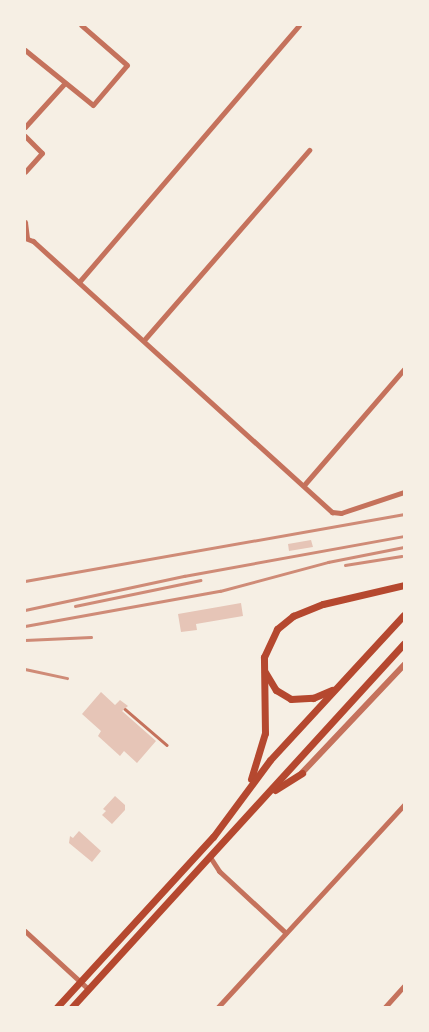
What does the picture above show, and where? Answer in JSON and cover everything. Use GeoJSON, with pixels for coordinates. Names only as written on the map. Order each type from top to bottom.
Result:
{"type":"FeatureCollection","features":[{"type":"Feature","properties":{"kind":"main road"},"geometry":{"type":"LineString","coordinates":[[245,793],[264,740],[264,669],[271,637],[293,616],[349,596],[404,585]]}},
{"type":"Feature","properties":{"kind":"main road"},"geometry":{"type":"LineString","coordinates":[[57,1007],[213,837],[268,762],[404,615]]}},
{"type":"Feature","properties":{"kind":"main road"},"geometry":{"type":"LineString","coordinates":[[72,1007],[404,644]]}},
{"type":"Feature","properties":{"kind":"main road"},"geometry":{"type":"LineString","coordinates":[[264,669],[276,690],[294,699],[317,697],[341,684]]}},
{"type":"Feature","properties":{"kind":"main road"},"geometry":{"type":"LineString","coordinates":[[268,794],[302,774]]}},
{"type":"Feature","properties":{"kind":"street"},"geometry":{"type":"LineString","coordinates":[[25,50],[64,84],[93,105],[127,65],[81,25]]}},
{"type":"Feature","properties":{"kind":"street"},"geometry":{"type":"LineString","coordinates":[[79,282],[299,25]]}},
{"type":"Feature","properties":{"kind":"street"},"geometry":{"type":"LineString","coordinates":[[25,127],[64,84]]}},
{"type":"Feature","properties":{"kind":"street"},"geometry":{"type":"LineString","coordinates":[[25,136],[42,153],[25,172]]}},
{"type":"Feature","properties":{"kind":"street"},"geometry":{"type":"LineString","coordinates":[[144,340],[309,150]]}},
{"type":"Feature","properties":{"kind":"street"},"geometry":{"type":"LineString","coordinates":[[25,222],[26,238],[144,340],[332,512],[349,510],[404,492]]}},
{"type":"Feature","properties":{"kind":"street"},"geometry":{"type":"LineString","coordinates":[[304,485],[404,369]]}},
{"type":"Feature","properties":{"kind":"street"},"geometry":{"type":"LineString","coordinates":[[302,774],[404,665]]}},
{"type":"Feature","properties":{"kind":"street"},"geometry":{"type":"LineString","coordinates":[[218,1007],[404,805]]}},
{"type":"Feature","properties":{"kind":"street"},"geometry":{"type":"LineString","coordinates":[[210,857],[219,871],[286,933]]}},
{"type":"Feature","properties":{"kind":"street"},"geometry":{"type":"LineString","coordinates":[[25,931],[88,989]]}},
{"type":"Feature","properties":{"kind":"street"},"geometry":{"type":"LineString","coordinates":[[385,1007],[404,986]]}},
{"type":"Feature","properties":{"kind":"lane"},"geometry":{"type":"LineString","coordinates":[[125,709],[167,745]]}},
{"type":"Feature","properties":{"kind":"building"},"geometry":{"type":"Polygon","coordinates":[[[311,540],[313,547],[289,551],[288,544],[311,540]]]}},
{"type":"Feature","properties":{"kind":"building"},"geometry":{"type":"Polygon","coordinates":[[[241,603],[243,616],[196,624],[197,630],[181,632],[178,614],[241,603]]]}},
{"type":"Feature","properties":{"kind":"building"},"geometry":{"type":"Polygon","coordinates":[[[101,692],[115,705],[120,700],[128,706],[122,711],[156,741],[137,763],[124,751],[120,756],[98,736],[101,731],[82,714],[101,692]]]}},
{"type":"Feature","properties":{"kind":"building"},"geometry":{"type":"Polygon","coordinates":[[[115,796],[125,805],[125,810],[112,824],[102,815],[106,811],[103,809],[115,796]]]}},
{"type":"Feature","properties":{"kind":"building"},"geometry":{"type":"Polygon","coordinates":[[[79,831],[101,851],[92,862],[69,843],[70,836],[73,838],[79,831]]]}},
{"type":"Feature","properties":{"kind":"railway"},"geometry":{"type":"LineString","coordinates":[[25,581],[404,514]]}},
{"type":"Feature","properties":{"kind":"railway"},"geometry":{"type":"LineString","coordinates":[[25,610],[184,576],[404,536]]}},
{"type":"Feature","properties":{"kind":"railway"},"geometry":{"type":"LineString","coordinates":[[25,626],[220,591],[328,562],[404,547]]}},
{"type":"Feature","properties":{"kind":"railway"},"geometry":{"type":"LineString","coordinates":[[345,565],[401,556]]}},
{"type":"Feature","properties":{"kind":"railway"},"geometry":{"type":"LineString","coordinates":[[75,606],[200,580]]}},
{"type":"Feature","properties":{"kind":"railway"},"geometry":{"type":"LineString","coordinates":[[25,640],[91,637]]}},
{"type":"Feature","properties":{"kind":"railway"},"geometry":{"type":"LineString","coordinates":[[25,669],[67,678]]}}]}
